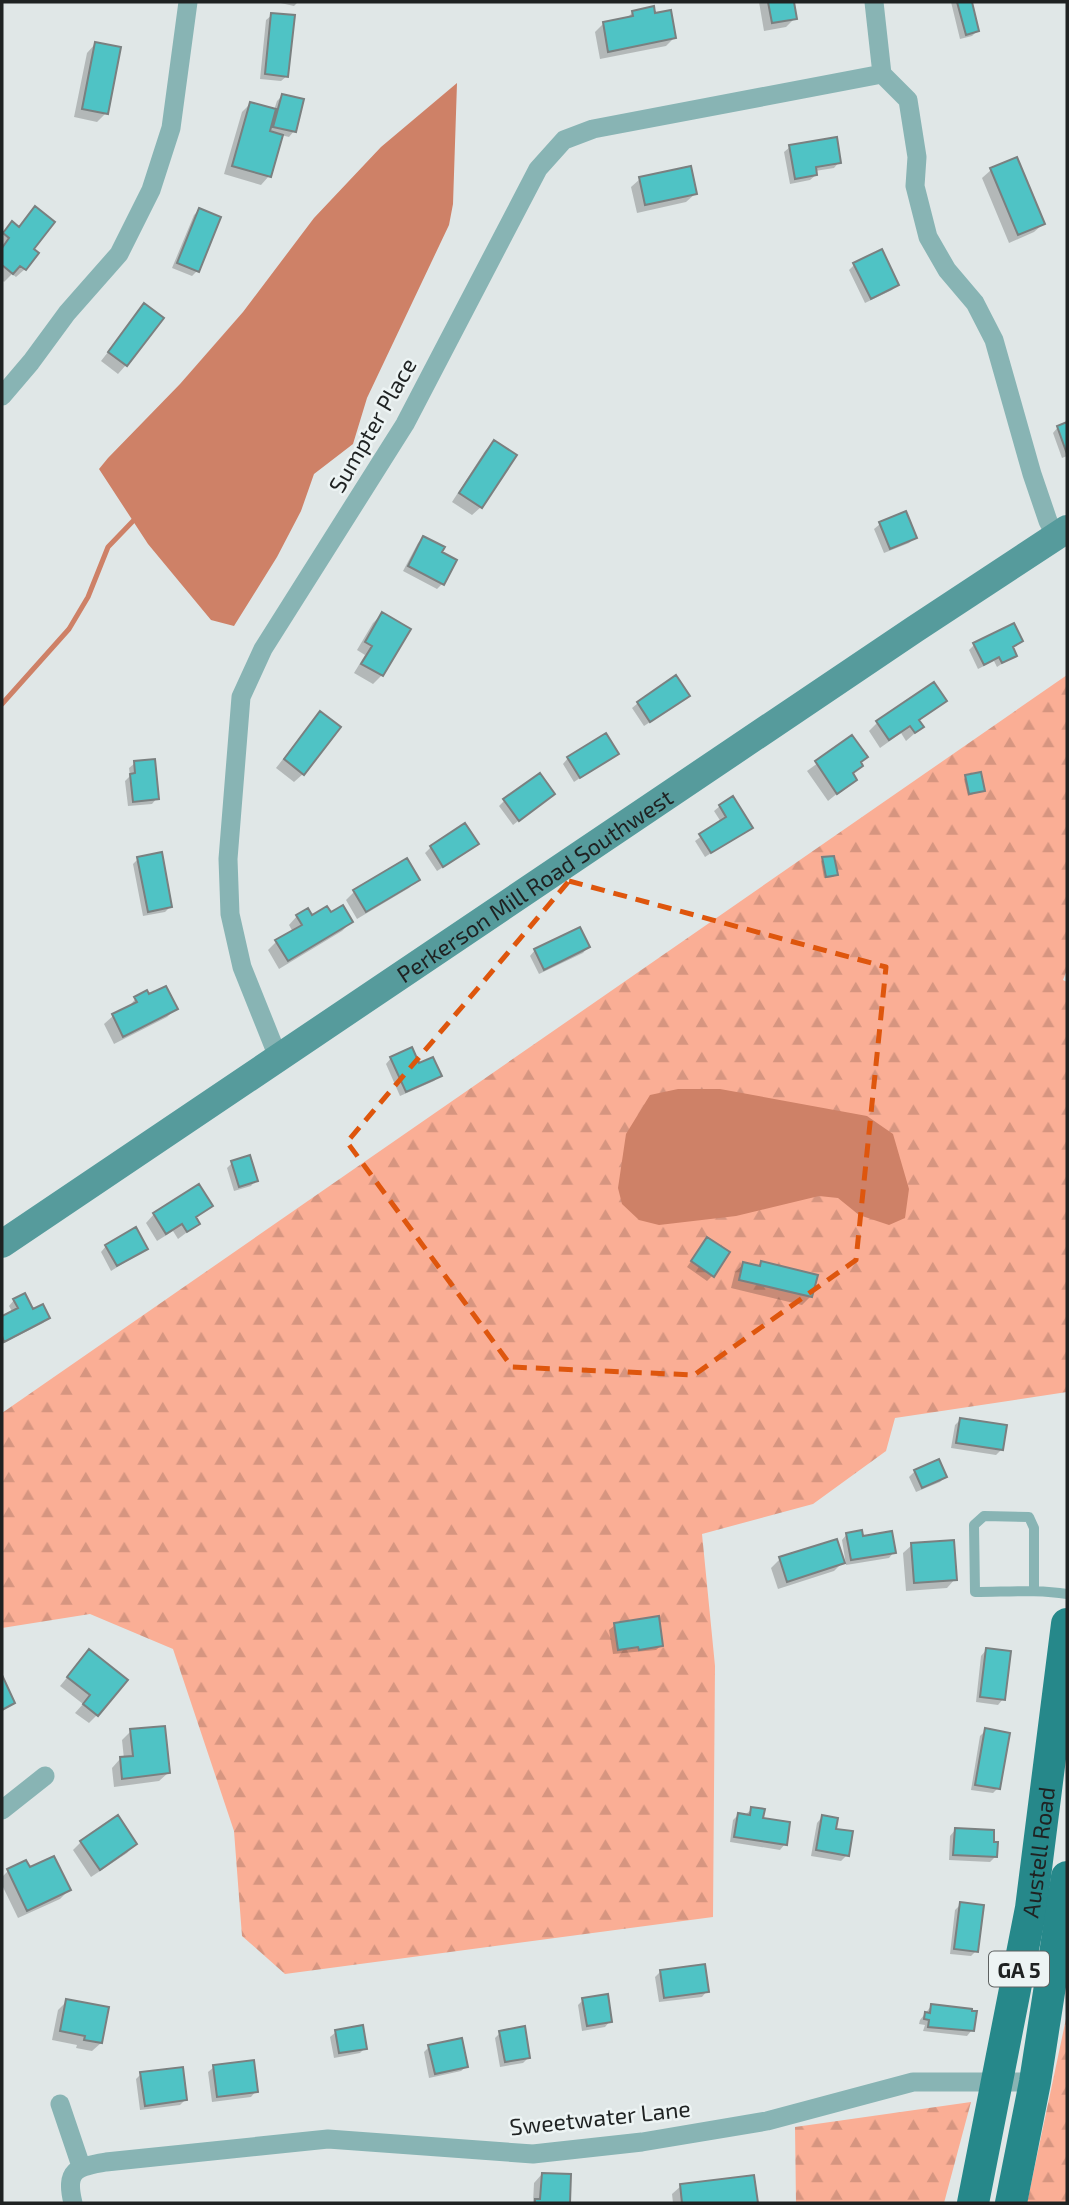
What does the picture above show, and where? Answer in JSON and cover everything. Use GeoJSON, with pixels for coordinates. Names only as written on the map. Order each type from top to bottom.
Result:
{"type":"FeatureCollection","features":[{"type":"Feature","properties":{"kind":"main road","name":"Austell Road"},"geometry":{"type":"LineString","coordinates":[[973,2203],[1031,1908],[1067,1624]]}},
{"type":"Feature","properties":{"kind":"main road","name":"Austell Road"},"geometry":{"type":"LineString","coordinates":[[1011,2203],[1035,2082],[1067,1877]]}},
{"type":"Feature","properties":{"kind":"street"},"geometry":{"type":"LineString","coordinates":[[2,396],[67,313],[118,254],[151,190],[171,128],[188,2]]}},
{"type":"Feature","properties":{"kind":"street"},"geometry":{"type":"LineString","coordinates":[[874,2],[882,74],[908,100],[918,157],[915,186],[928,237],[947,270],[975,303],[995,340],[1032,474],[1048,521],[1062,532]]}},
{"type":"Feature","properties":{"kind":"street","name":"Sumpter Place"},"geometry":{"type":"LineString","coordinates":[[278,1057],[242,967],[230,914],[228,859],[241,697],[263,649],[405,424],[538,169],[564,140],[593,129],[882,74]]}},
{"type":"Feature","properties":{"kind":"street","name":"Perkerson Mill Road Southwest"},"geometry":{"type":"LineString","coordinates":[[2,1244],[1062,532]]}},
{"type":"Feature","properties":{"kind":"street"},"geometry":{"type":"LineString","coordinates":[[2,1810],[44,1776]]}},
{"type":"Feature","properties":{"kind":"street","name":"Sweetwater Lane"},"geometry":{"type":"LineString","coordinates":[[81,2166],[328,2139],[533,2154],[642,2142],[767,2120],[914,2082],[1035,2082]]}},
{"type":"Feature","properties":{"kind":"street"},"geometry":{"type":"LineString","coordinates":[[60,2104],[81,2166],[71,2175],[73,2203]]}},
{"type":"Feature","properties":{"kind":"lane"},"geometry":{"type":"LineString","coordinates":[[1034,1591],[1034,1528],[1030,1517],[984,1516],[974,1525],[975,1592],[1034,1591],[1067,1594]]}},
{"type":"Feature","properties":{"kind":"highlighted area"},"geometry":{"type":"Polygon","coordinates":[[[569,881],[886,967],[856,1260],[694,1375],[512,1367],[347,1142],[569,881]]]}},
{"type":"Feature","properties":{"kind":"green space"},"geometry":{"type":"Polygon","coordinates":[[[1067,675],[1067,970],[1063,980],[1067,982],[1067,1392],[895,1418],[886,1451],[813,1504],[702,1534],[715,1666],[713,1917],[285,1974],[242,1936],[234,1831],[173,1649],[90,1614],[2,1628],[2,1413],[1067,675]]]}},
{"type":"Feature","properties":{"kind":"green space"},"geometry":{"type":"Polygon","coordinates":[[[1067,2014],[1067,2203],[1027,2203],[1067,2014]]]}},
{"type":"Feature","properties":{"kind":"green space"},"geometry":{"type":"Polygon","coordinates":[[[971,2102],[944,2203],[796,2203],[795,2127],[971,2102]]]}},
{"type":"Feature","properties":{"kind":"shaded area"},"geometry":{"type":"Polygon","coordinates":[[[457,83],[453,204],[449,225],[367,398],[353,444],[314,474],[301,511],[277,557],[234,626],[211,620],[148,544],[99,469],[180,384],[243,312],[314,218],[381,147],[457,83]]]}},
{"type":"Feature","properties":{"kind":"shaded area"},"geometry":{"type":"Polygon","coordinates":[[[678,1089],[720,1089],[867,1116],[893,1134],[909,1189],[905,1218],[889,1225],[859,1215],[838,1198],[819,1196],[736,1216],[659,1225],[639,1220],[622,1204],[618,1188],[626,1134],[650,1095],[678,1089]]]}},
{"type":"Feature","properties":{"kind":"building"},"geometry":{"type":"Polygon","coordinates":[[[768,2],[794,2],[797,19],[772,23],[768,2]]]}},
{"type":"Feature","properties":{"kind":"building"},"geometry":{"type":"Polygon","coordinates":[[[957,2],[972,2],[979,31],[966,35],[957,2]]]}},
{"type":"Feature","properties":{"kind":"building"},"geometry":{"type":"Polygon","coordinates":[[[654,6],[655,13],[671,10],[676,38],[608,52],[603,22],[633,16],[632,11],[654,6]]]}},
{"type":"Feature","properties":{"kind":"building"},"geometry":{"type":"Polygon","coordinates":[[[271,13],[295,15],[288,77],[265,74],[271,13]]]}},
{"type":"Feature","properties":{"kind":"building"},"geometry":{"type":"Polygon","coordinates":[[[95,42],[121,47],[108,114],[82,109],[95,42]]]}},
{"type":"Feature","properties":{"kind":"building"},"geometry":{"type":"Polygon","coordinates":[[[282,94],[304,99],[296,132],[273,127],[282,94]]]}},
{"type":"Feature","properties":{"kind":"building"},"geometry":{"type":"Polygon","coordinates":[[[250,102],[276,109],[270,131],[283,135],[271,177],[232,166],[250,102]]]}},
{"type":"Feature","properties":{"kind":"building"},"geometry":{"type":"Polygon","coordinates":[[[837,137],[841,163],[816,167],[817,175],[795,179],[789,145],[837,137]]]}},
{"type":"Feature","properties":{"kind":"building"},"geometry":{"type":"Polygon","coordinates":[[[1017,157],[1045,224],[1018,235],[990,168],[1017,157]]]}},
{"type":"Feature","properties":{"kind":"building"},"geometry":{"type":"Polygon","coordinates":[[[691,166],[697,194],[645,205],[639,177],[691,166]]]}},
{"type":"Feature","properties":{"kind":"building"},"geometry":{"type":"Polygon","coordinates":[[[35,206],[55,222],[34,249],[39,253],[26,270],[20,266],[13,274],[2,265],[2,248],[9,238],[3,233],[12,221],[19,227],[35,206]]]}},
{"type":"Feature","properties":{"kind":"building"},"geometry":{"type":"Polygon","coordinates":[[[199,208],[221,217],[199,272],[177,263],[199,208]]]}},
{"type":"Feature","properties":{"kind":"building"},"geometry":{"type":"Polygon","coordinates":[[[882,249],[899,285],[871,299],[853,263],[882,249]]]}},
{"type":"Feature","properties":{"kind":"building"},"geometry":{"type":"Polygon","coordinates":[[[144,303],[164,318],[127,366],[108,352],[144,303]]]}},
{"type":"Feature","properties":{"kind":"building"},"geometry":{"type":"Polygon","coordinates":[[[1067,422],[1067,454],[1057,426],[1067,422]]]}},
{"type":"Feature","properties":{"kind":"building"},"geometry":{"type":"Polygon","coordinates":[[[494,440],[517,455],[482,508],[459,493],[494,440]]]}},
{"type":"Feature","properties":{"kind":"building"},"geometry":{"type":"Polygon","coordinates":[[[906,511],[917,538],[890,549],[879,522],[906,511]]]}},
{"type":"Feature","properties":{"kind":"building"},"geometry":{"type":"Polygon","coordinates":[[[423,536],[445,547],[442,552],[457,560],[444,585],[408,566],[423,536]]]}},
{"type":"Feature","properties":{"kind":"building"},"geometry":{"type":"Polygon","coordinates":[[[382,612],[411,629],[383,676],[361,664],[372,646],[365,642],[382,612]]]}},
{"type":"Feature","properties":{"kind":"building"},"geometry":{"type":"Polygon","coordinates":[[[1014,623],[1023,641],[1013,647],[1017,656],[1002,663],[999,657],[984,665],[973,643],[1014,623]]]}},
{"type":"Feature","properties":{"kind":"building"},"geometry":{"type":"Polygon","coordinates":[[[676,675],[690,696],[650,722],[637,702],[676,675]]]}},
{"type":"Feature","properties":{"kind":"building"},"geometry":{"type":"Polygon","coordinates":[[[934,682],[947,701],[919,720],[924,727],[915,733],[910,726],[889,740],[876,721],[934,682]]]}},
{"type":"Feature","properties":{"kind":"building"},"geometry":{"type":"Polygon","coordinates":[[[320,711],[341,727],[304,775],[284,759],[320,711]]]}},
{"type":"Feature","properties":{"kind":"building"},"geometry":{"type":"Polygon","coordinates":[[[606,733],[619,754],[580,778],[567,757],[606,733]]]}},
{"type":"Feature","properties":{"kind":"building"},"geometry":{"type":"Polygon","coordinates":[[[852,735],[868,757],[861,762],[863,766],[853,773],[857,780],[837,794],[815,761],[852,735]]]}},
{"type":"Feature","properties":{"kind":"building"},"geometry":{"type":"Polygon","coordinates":[[[155,759],[159,799],[133,802],[130,774],[135,773],[134,761],[155,759]]]}},
{"type":"Feature","properties":{"kind":"building"},"geometry":{"type":"Polygon","coordinates":[[[981,772],[985,791],[969,794],[965,775],[981,772]]]}},
{"type":"Feature","properties":{"kind":"building"},"geometry":{"type":"Polygon","coordinates":[[[540,773],[555,794],[519,821],[503,799],[540,773]]]}},
{"type":"Feature","properties":{"kind":"building"},"geometry":{"type":"Polygon","coordinates":[[[733,796],[753,828],[711,853],[699,834],[726,817],[719,805],[733,796]]]}},
{"type":"Feature","properties":{"kind":"building"},"geometry":{"type":"Polygon","coordinates":[[[465,823],[479,844],[443,867],[430,846],[465,823]]]}},
{"type":"Feature","properties":{"kind":"building"},"geometry":{"type":"Polygon","coordinates":[[[162,852],[172,907],[148,912],[137,857],[162,852]]]}},
{"type":"Feature","properties":{"kind":"building"},"geometry":{"type":"Polygon","coordinates":[[[834,856],[838,875],[826,877],[822,857],[834,856]]]}},
{"type":"Feature","properties":{"kind":"building"},"geometry":{"type":"Polygon","coordinates":[[[407,858],[420,880],[366,912],[353,890],[407,858]]]}},
{"type":"Feature","properties":{"kind":"building"},"geometry":{"type":"Polygon","coordinates":[[[343,905],[353,922],[288,961],[275,940],[302,925],[296,915],[308,908],[312,915],[327,906],[331,912],[343,905]]]}},
{"type":"Feature","properties":{"kind":"building"},"geometry":{"type":"Polygon","coordinates":[[[580,927],[590,947],[544,970],[534,949],[580,927]]]}},
{"type":"Feature","properties":{"kind":"building"},"geometry":{"type":"Polygon","coordinates":[[[166,986],[178,1009],[123,1037],[112,1014],[137,1002],[134,997],[147,990],[149,994],[166,986]]]}},
{"type":"Feature","properties":{"kind":"building"},"geometry":{"type":"Polygon","coordinates":[[[412,1047],[419,1063],[433,1057],[442,1076],[406,1092],[390,1057],[412,1047]]]}},
{"type":"Feature","properties":{"kind":"building"},"geometry":{"type":"Polygon","coordinates":[[[250,1155],[258,1181],[239,1187],[231,1161],[250,1155]]]}},
{"type":"Feature","properties":{"kind":"building"},"geometry":{"type":"Polygon","coordinates":[[[199,1184],[213,1206],[196,1217],[200,1224],[187,1232],[182,1224],[166,1234],[153,1213],[199,1184]]]}},
{"type":"Feature","properties":{"kind":"building"},"geometry":{"type":"Polygon","coordinates":[[[136,1227],[148,1249],[117,1266],[105,1245],[136,1227]]]}},
{"type":"Feature","properties":{"kind":"building"},"geometry":{"type":"Polygon","coordinates":[[[707,1237],[730,1252],[714,1277],[691,1261],[707,1237]]]}},
{"type":"Feature","properties":{"kind":"building"},"geometry":{"type":"Polygon","coordinates":[[[761,1261],[818,1275],[812,1297],[739,1280],[743,1262],[760,1266],[761,1261]]]}},
{"type":"Feature","properties":{"kind":"building"},"geometry":{"type":"Polygon","coordinates":[[[25,1293],[33,1309],[43,1304],[50,1318],[4,1342],[2,1316],[18,1308],[13,1299],[25,1293]]]}},
{"type":"Feature","properties":{"kind":"building"},"geometry":{"type":"Polygon","coordinates":[[[960,1418],[1007,1425],[1003,1450],[956,1443],[960,1418]]]}},
{"type":"Feature","properties":{"kind":"building"},"geometry":{"type":"Polygon","coordinates":[[[939,1459],[947,1477],[922,1488],[914,1470],[939,1459]]]}},
{"type":"Feature","properties":{"kind":"building"},"geometry":{"type":"Polygon","coordinates":[[[862,1530],[863,1536],[892,1531],[896,1553],[851,1560],[846,1533],[862,1530]]]}},
{"type":"Feature","properties":{"kind":"building"},"geometry":{"type":"Polygon","coordinates":[[[837,1539],[845,1563],[787,1582],[779,1557],[837,1539]]]}},
{"type":"Feature","properties":{"kind":"building"},"geometry":{"type":"Polygon","coordinates":[[[954,1540],[957,1580],[914,1583],[911,1543],[954,1540]]]}},
{"type":"Feature","properties":{"kind":"building"},"geometry":{"type":"Polygon","coordinates":[[[659,1616],[663,1646],[618,1650],[614,1623],[659,1616]]]}},
{"type":"Feature","properties":{"kind":"building"},"geometry":{"type":"Polygon","coordinates":[[[986,1648],[1011,1651],[1005,1700],[980,1697],[986,1648]]]}},
{"type":"Feature","properties":{"kind":"building"},"geometry":{"type":"Polygon","coordinates":[[[89,1649],[128,1680],[98,1716],[83,1704],[90,1695],[67,1677],[89,1649]]]}},
{"type":"Feature","properties":{"kind":"building"},"geometry":{"type":"Polygon","coordinates":[[[2,1675],[15,1703],[2,1710],[2,1675]]]}},
{"type":"Feature","properties":{"kind":"building"},"geometry":{"type":"Polygon","coordinates":[[[165,1726],[170,1773],[122,1779],[120,1757],[133,1756],[130,1729],[165,1726]]]}},
{"type":"Feature","properties":{"kind":"building"},"geometry":{"type":"Polygon","coordinates":[[[985,1728],[1010,1733],[1000,1789],[975,1785],[985,1728]]]}},
{"type":"Feature","properties":{"kind":"building"},"geometry":{"type":"Polygon","coordinates":[[[751,1807],[765,1809],[763,1818],[790,1822],[787,1845],[734,1837],[738,1813],[750,1815],[751,1807]]]}},
{"type":"Feature","properties":{"kind":"building"},"geometry":{"type":"Polygon","coordinates":[[[118,1815],[137,1844],[100,1870],[80,1841],[118,1815]]]}},
{"type":"Feature","properties":{"kind":"building"},"geometry":{"type":"Polygon","coordinates":[[[822,1815],[838,1818],[836,1829],[853,1831],[849,1856],[816,1850],[822,1815]]]}},
{"type":"Feature","properties":{"kind":"building"},"geometry":{"type":"Polygon","coordinates":[[[955,1828],[994,1830],[994,1842],[998,1842],[997,1857],[953,1855],[955,1828]]]}},
{"type":"Feature","properties":{"kind":"building"},"geometry":{"type":"Polygon","coordinates":[[[54,1856],[71,1890],[27,1911],[7,1869],[26,1860],[30,1867],[54,1856]]]}},
{"type":"Feature","properties":{"kind":"building"},"geometry":{"type":"Polygon","coordinates":[[[960,1902],[984,1905],[978,1952],[954,1949],[960,1902]]]}},
{"type":"Feature","properties":{"kind":"building"},"geometry":{"type":"Polygon","coordinates":[[[705,1964],[709,1992],[664,1998],[660,1970],[705,1964]]]}},
{"type":"Feature","properties":{"kind":"building"},"geometry":{"type":"Polygon","coordinates":[[[608,1994],[612,2022],[587,2026],[582,1998],[608,1994]]]}},
{"type":"Feature","properties":{"kind":"building"},"geometry":{"type":"Polygon","coordinates":[[[66,1999],[109,2007],[102,2043],[60,2031],[66,1999]]]}},
{"type":"Feature","properties":{"kind":"building"},"geometry":{"type":"Polygon","coordinates":[[[931,2004],[977,2011],[974,2031],[928,2027],[929,2020],[924,2019],[925,2012],[930,2013],[931,2004]]]}},
{"type":"Feature","properties":{"kind":"building"},"geometry":{"type":"Polygon","coordinates":[[[363,2025],[367,2049],[339,2053],[335,2030],[363,2025]]]}},
{"type":"Feature","properties":{"kind":"building"},"geometry":{"type":"Polygon","coordinates":[[[525,2026],[530,2058],[505,2062],[499,2031],[525,2026]]]}},
{"type":"Feature","properties":{"kind":"building"},"geometry":{"type":"Polygon","coordinates":[[[462,2038],[468,2067],[435,2074],[428,2045],[462,2038]]]}},
{"type":"Feature","properties":{"kind":"building"},"geometry":{"type":"Polygon","coordinates":[[[254,2060],[258,2092],[217,2097],[213,2065],[254,2060]]]}},
{"type":"Feature","properties":{"kind":"building"},"geometry":{"type":"Polygon","coordinates":[[[183,2067],[187,2100],[145,2106],[140,2072],[183,2067]]]}},
{"type":"Feature","properties":{"kind":"building"},"geometry":{"type":"Polygon","coordinates":[[[542,2173],[571,2174],[570,2203],[535,2203],[535,2199],[540,2199],[542,2173]]]}},
{"type":"Feature","properties":{"kind":"building"},"geometry":{"type":"Polygon","coordinates":[[[754,2175],[758,2203],[682,2203],[680,2184],[754,2175]]]}},
{"type":"Feature","properties":{"kind":"waterway"},"geometry":{"type":"LineString","coordinates":[[2,704],[69,629],[88,597],[108,547],[133,521]]}}]}
